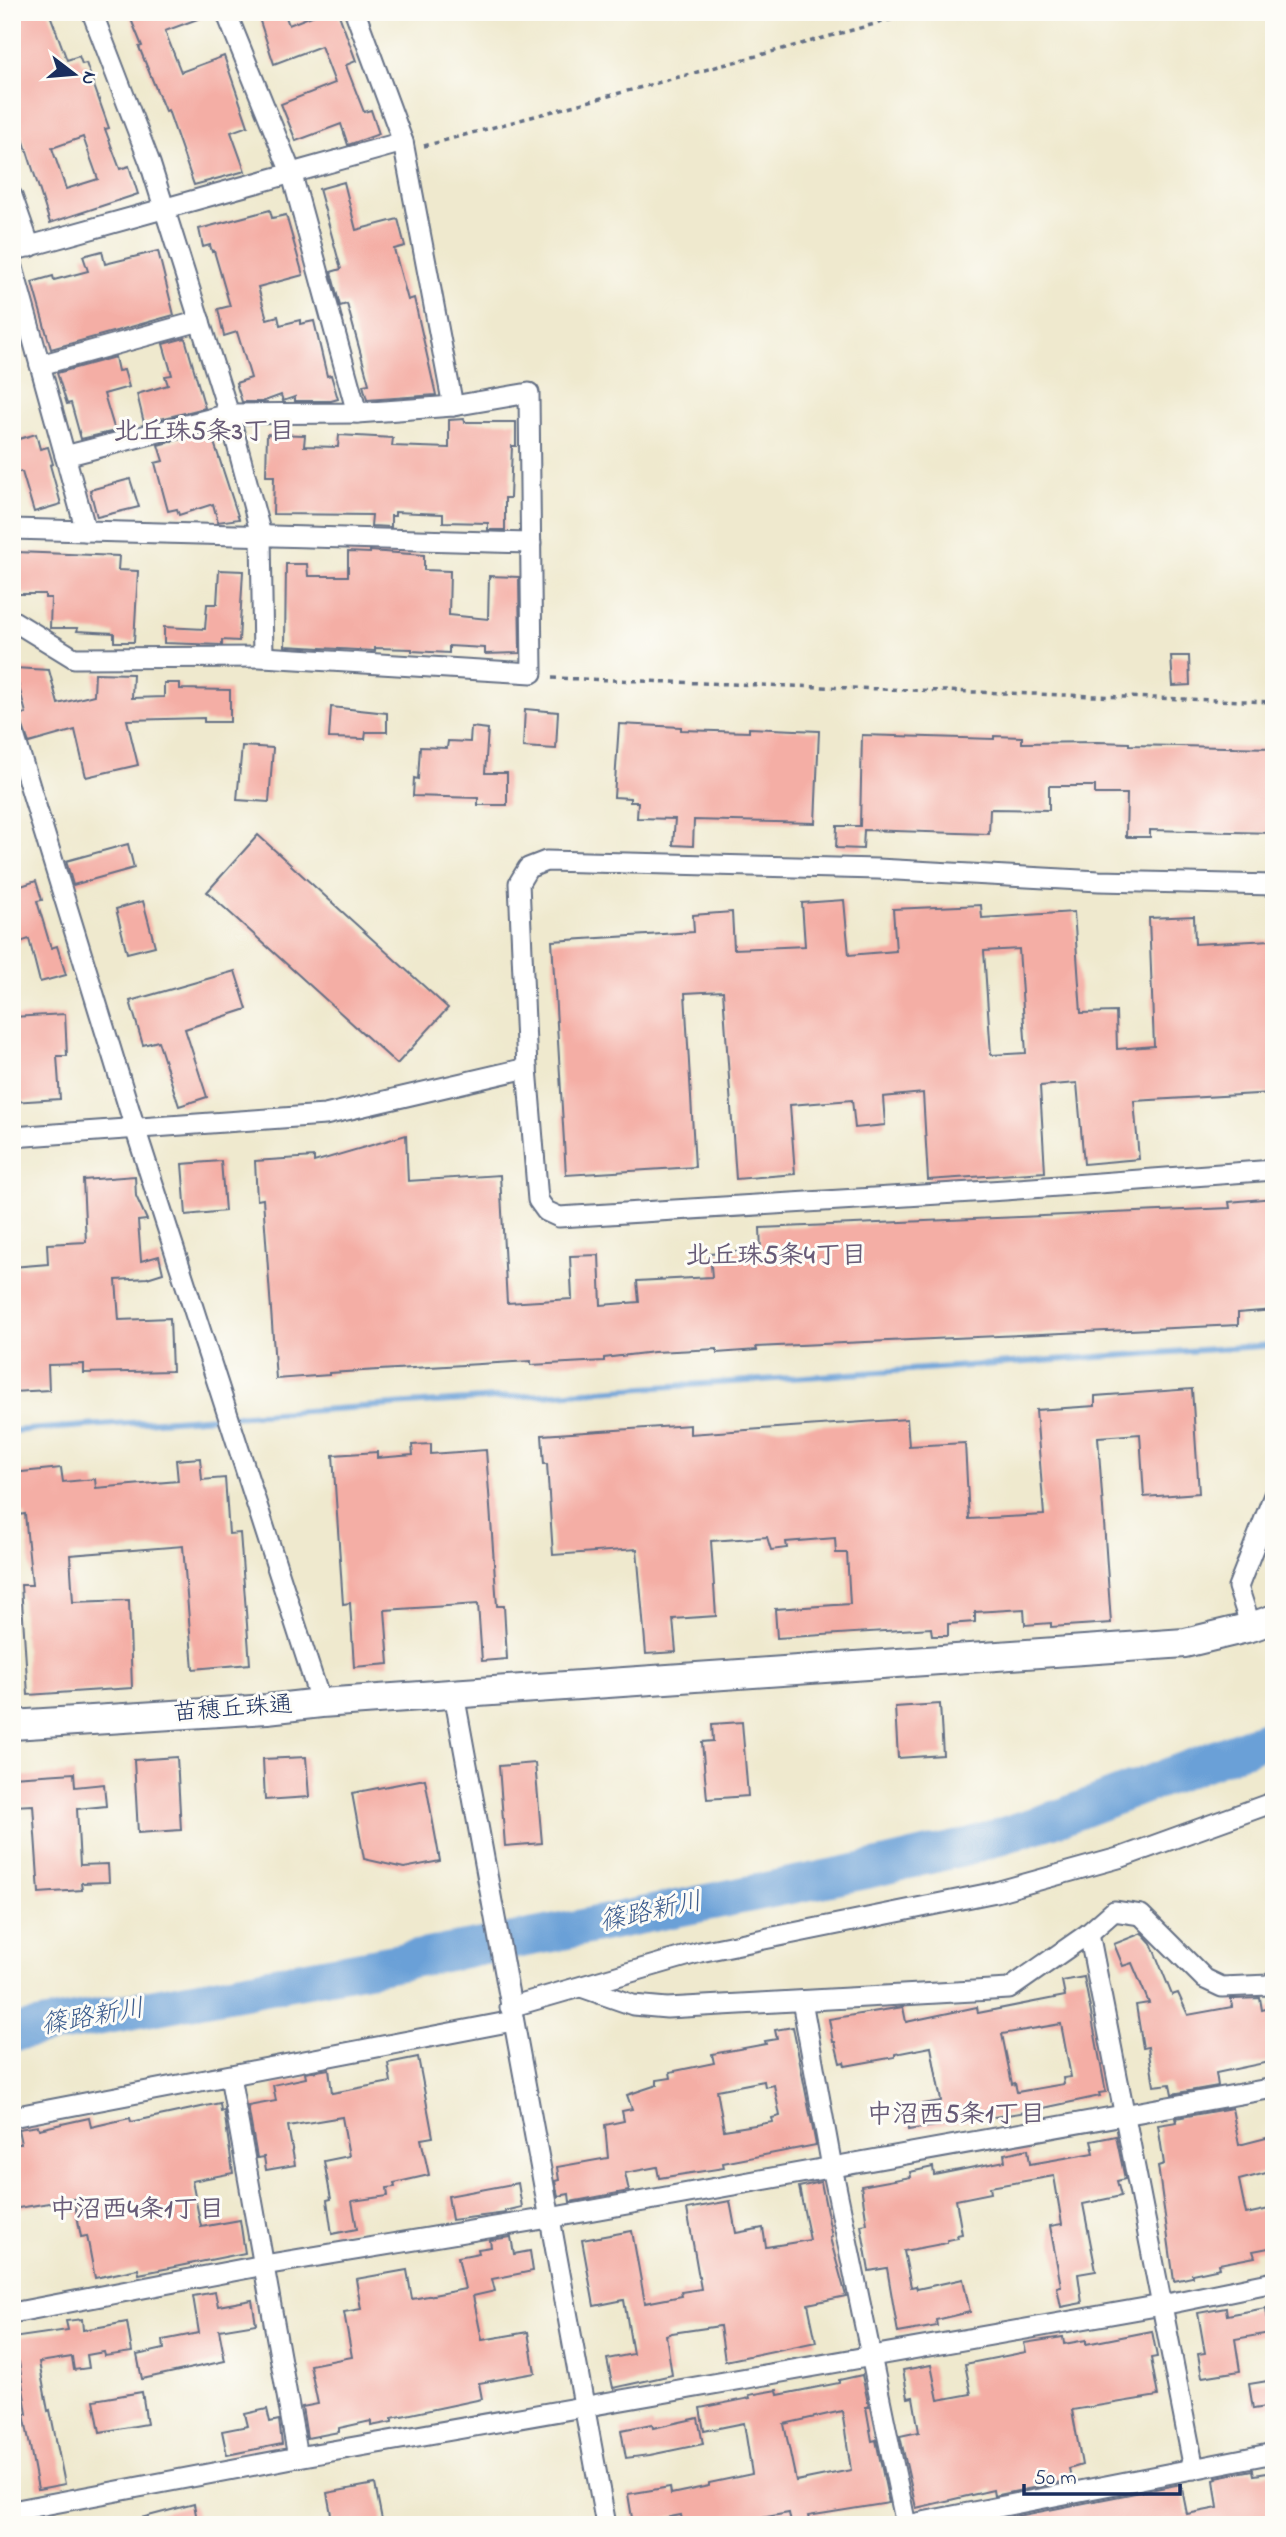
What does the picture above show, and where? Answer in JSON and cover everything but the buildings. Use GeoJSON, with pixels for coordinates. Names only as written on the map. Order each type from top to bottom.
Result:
{"type":"FeatureCollection","features":[{"type":"Feature","properties":{"kind":"street"},"geometry":{"type":"LineString","coordinates":[[92,12],[150,163],[229,414],[261,535],[263,657]]}},
{"type":"Feature","properties":{"kind":"street"},"geometry":{"type":"LineString","coordinates":[[226,12],[292,175],[357,412]]}},
{"type":"Feature","properties":{"kind":"street"},"geometry":{"type":"LineString","coordinates":[[355,12],[404,147],[453,406]]}},
{"type":"Feature","properties":{"kind":"street"},"geometry":{"type":"LineString","coordinates":[[12,196],[21,249],[404,147]]}},
{"type":"Feature","properties":{"kind":"street"},"geometry":{"type":"LineString","coordinates":[[12,264],[86,531]]}},
{"type":"Feature","properties":{"kind":"street"},"geometry":{"type":"LineString","coordinates":[[40,365],[200,321]]}},
{"type":"Feature","properties":{"kind":"street"},"geometry":{"type":"LineString","coordinates":[[12,620],[74,658],[263,657],[532,673],[529,393],[453,406],[357,412],[229,414],[65,456]]}},
{"type":"Feature","properties":{"kind":"street"},"geometry":{"type":"LineString","coordinates":[[12,529],[531,543]]}},
{"type":"Feature","properties":{"kind":"street"},"geometry":{"type":"LineString","coordinates":[[12,728],[135,1128],[321,1703]]}},
{"type":"Feature","properties":{"kind":"street"},"geometry":{"type":"LineString","coordinates":[[1274,885],[1099,881],[878,869],[546,861],[528,868],[519,883],[527,1068],[538,1200],[546,1211],[559,1217],[1005,1190],[1274,1170]]}},
{"type":"Feature","properties":{"kind":"street"},"geometry":{"type":"LineString","coordinates":[[12,1137],[324,1115],[527,1068]]}},
{"type":"Feature","properties":{"kind":"street"},"geometry":{"type":"LineString","coordinates":[[1263,1623],[1238,1587],[1274,1495]]}},
{"type":"Feature","properties":{"kind":"street","name":"苗穂丘珠通"},"geometry":{"type":"LineString","coordinates":[[12,1725],[1171,1644],[1263,1623]]}},
{"type":"Feature","properties":{"kind":"street"},"geometry":{"type":"LineString","coordinates":[[454,1694],[606,2525]]}},
{"type":"Feature","properties":{"kind":"street"},"geometry":{"type":"LineString","coordinates":[[12,2117],[230,2076],[581,1987],[700,1952],[996,1892],[1122,1857],[1274,1802]]}},
{"type":"Feature","properties":{"kind":"street"},"geometry":{"type":"LineString","coordinates":[[581,1987],[633,2005],[667,2008],[1009,1989],[1089,1933],[1114,1911],[1141,1915],[1205,1979],[1222,1987],[1269,1985],[1274,1981]]}},
{"type":"Feature","properties":{"kind":"street"},"geometry":{"type":"LineString","coordinates":[[1089,1933],[1194,2469]]}},
{"type":"Feature","properties":{"kind":"street"},"geometry":{"type":"LineString","coordinates":[[802,2001],[832,2167],[906,2525],[1274,2453]]}},
{"type":"Feature","properties":{"kind":"street"},"geometry":{"type":"LineString","coordinates":[[230,2076],[298,2457]]}},
{"type":"Feature","properties":{"kind":"street"},"geometry":{"type":"LineString","coordinates":[[12,2313],[264,2265],[549,2218],[1274,2088]]}},
{"type":"Feature","properties":{"kind":"street"},"geometry":{"type":"LineString","coordinates":[[13,2509],[1162,2305],[1274,2282]]}},
{"type":"Feature","properties":{"kind":"path"},"geometry":{"type":"LineString","coordinates":[[404,147],[919,12]]}},
{"type":"Feature","properties":{"kind":"path"},"geometry":{"type":"LineString","coordinates":[[532,673],[548,678],[1274,702]]}},
{"type":"Feature","properties":{"kind":"waterway"},"geometry":{"type":"LineString","coordinates":[[12,1431],[1274,1345]]}},
{"type":"Feature","properties":{"kind":"waterway","name":"篠路新川"},"geometry":{"type":"LineString","coordinates":[[12,2033],[555,1933],[868,1870],[970,1846],[1067,1815],[1274,1736]]}},
{"type":"Feature","properties":{"kind":"district","name":"北丘珠5条3丁目"},"geometry":{"type":"Point","coordinates":[204,433]}},
{"type":"Feature","properties":{"kind":"district","name":"北丘珠5条4丁目"},"geometry":{"type":"Point","coordinates":[776,1257]}},
{"type":"Feature","properties":{"kind":"district","name":"中沼西5条1丁目"},"geometry":{"type":"Point","coordinates":[956,2116]}},
{"type":"Feature","properties":{"kind":"district","name":"中沼西4条1丁目"},"geometry":{"type":"Point","coordinates":[137,2211]}}]}
